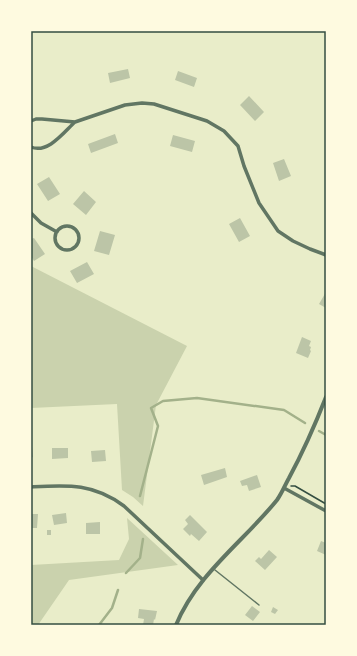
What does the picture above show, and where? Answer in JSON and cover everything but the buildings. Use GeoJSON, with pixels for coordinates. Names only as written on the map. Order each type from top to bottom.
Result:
{"type":"FeatureCollection","features":[{"type":"Feature","properties":{"kind":"street"},"geometry":{"type":"LineString","coordinates":[[31,121],[42,119],[75,122],[125,105],[142,103],[154,104],[207,121],[224,131],[238,146],[258,203],[278,231],[293,241],[326,255]]}},
{"type":"Feature","properties":{"kind":"street"},"geometry":{"type":"LineString","coordinates":[[31,147],[37,149],[47,146],[75,122]]}},
{"type":"Feature","properties":{"kind":"street"},"geometry":{"type":"LineString","coordinates":[[31,212],[38,220],[57,232]]}},
{"type":"Feature","properties":{"kind":"street"},"geometry":{"type":"LineString","coordinates":[[64,226],[73,228],[78,234],[77,243],[70,249],[61,248],[55,237],[57,232],[64,226]]}},
{"type":"Feature","properties":{"kind":"street"},"geometry":{"type":"LineString","coordinates":[[176,625],[203,580],[279,498],[298,463],[326,397]]}},
{"type":"Feature","properties":{"kind":"street"},"geometry":{"type":"LineString","coordinates":[[31,487],[60,485],[89,488],[115,499],[203,580]]}},
{"type":"Feature","properties":{"kind":"street"},"geometry":{"type":"LineString","coordinates":[[284,488],[326,511]]}},
{"type":"Feature","properties":{"kind":"lane"},"geometry":{"type":"LineString","coordinates":[[213,568],[259,605]]}},
{"type":"Feature","properties":{"kind":"green space"},"geometry":{"type":"Polygon","coordinates":[[[31,266],[187,346],[156,405],[143,506],[122,490],[117,404],[31,408],[31,266]]]}},
{"type":"Feature","properties":{"kind":"green space"},"geometry":{"type":"Polygon","coordinates":[[[127,518],[178,565],[69,580],[38,625],[31,625],[31,565],[119,560],[129,539],[127,518]]]}},
{"type":"Feature","properties":{"kind":"waterway"},"geometry":{"type":"LineString","coordinates":[[140,496],[158,426],[151,408],[163,401],[197,398],[284,410],[305,423]]}},
{"type":"Feature","properties":{"kind":"waterway"},"geometry":{"type":"LineString","coordinates":[[319,431],[326,435]]}},
{"type":"Feature","properties":{"kind":"waterway"},"geometry":{"type":"LineString","coordinates":[[126,573],[140,558],[143,539]]}},
{"type":"Feature","properties":{"kind":"waterway"},"geometry":{"type":"LineString","coordinates":[[99,625],[112,608],[118,590]]}}]}
